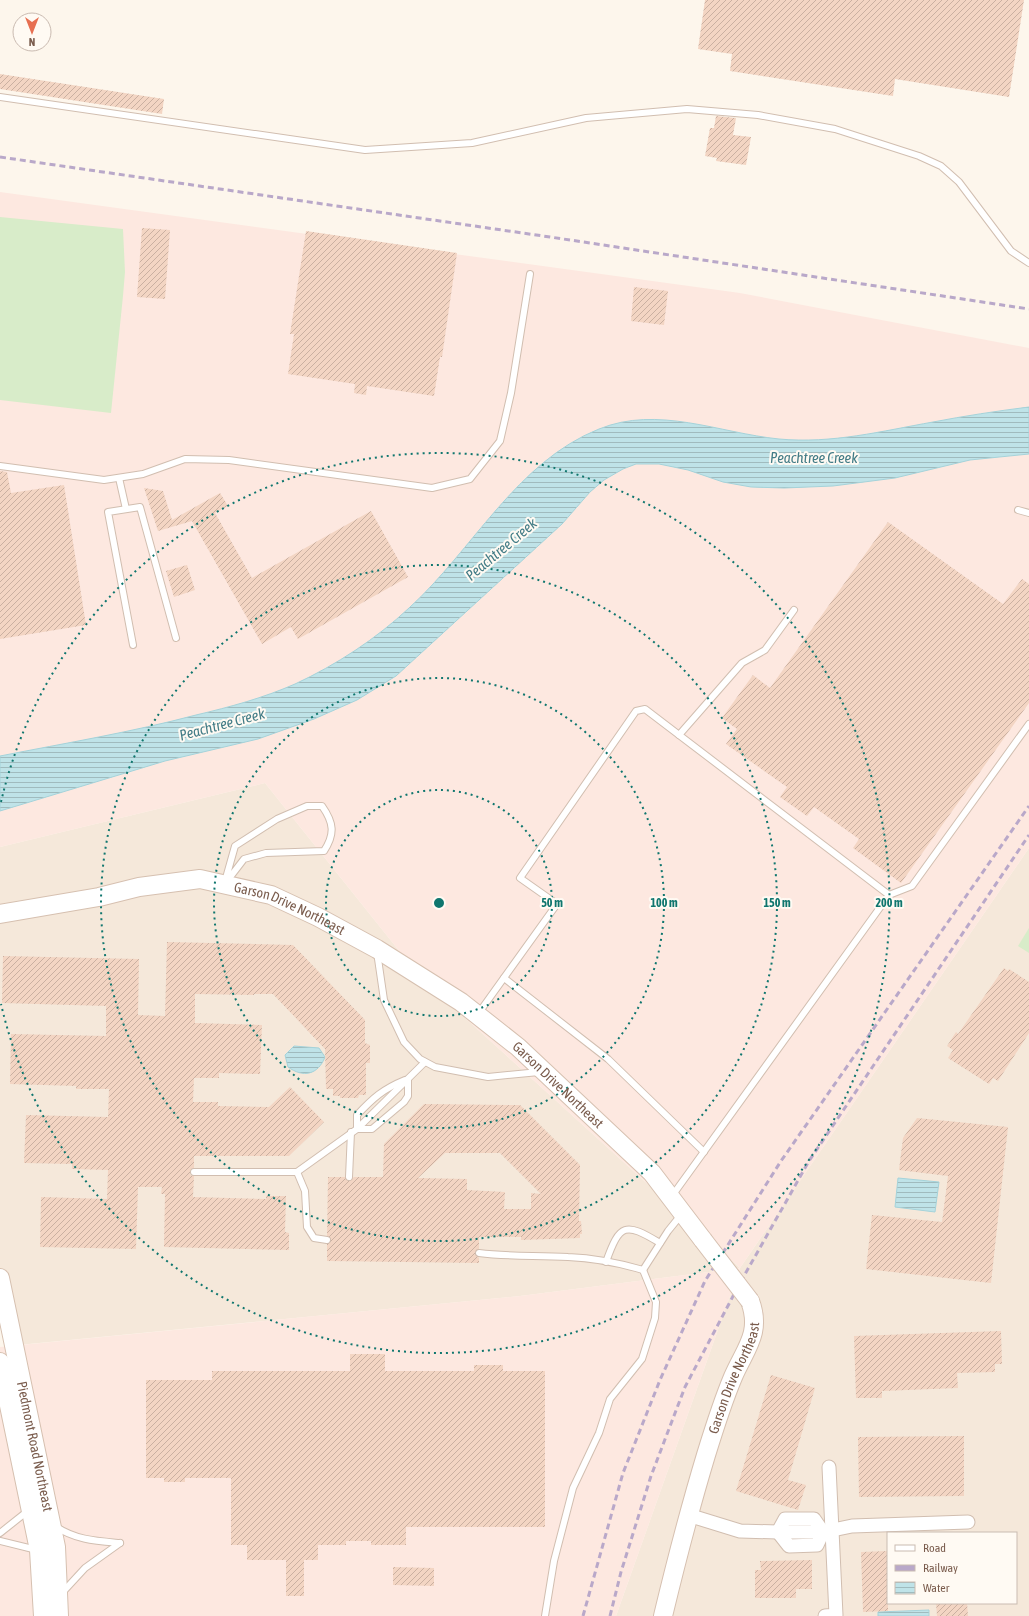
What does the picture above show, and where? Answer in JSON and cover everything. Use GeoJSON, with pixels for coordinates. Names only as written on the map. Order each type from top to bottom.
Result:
{"type":"FeatureCollection","features":[{"type":"Feature","properties":{"kind":"main road","name":"Garson Drive Northeast"},"geometry":{"type":"LineString","coordinates":[[0,914],[99,897],[139,886],[200,879],[271,895],[318,917],[377,949],[461,1002],[518,1047],[652,1173],[750,1301],[754,1313],[755,1325],[753,1334],[721,1407],[688,1515],[662,1616]]}},
{"type":"Feature","properties":{"kind":"main road","name":"Piedmont Road Northeast"},"geometry":{"type":"LineString","coordinates":[[0,1278],[56,1547],[59,1616]]}},
{"type":"Feature","properties":{"kind":"main road","name":"Piedmont Road Northeast"},"geometry":{"type":"LineString","coordinates":[[0,1362],[39,1550],[43,1616]]}},
{"type":"Feature","properties":{"kind":"street"},"geometry":{"type":"LineString","coordinates":[[825,1616],[836,1615],[828,1531],[829,1466]]}},
{"type":"Feature","properties":{"kind":"street"},"geometry":{"type":"LineString","coordinates":[[688,1515],[740,1531],[778,1532]]}},
{"type":"Feature","properties":{"kind":"street"},"geometry":{"type":"LineString","coordinates":[[778,1532],[785,1519],[814,1519],[828,1531]]}},
{"type":"Feature","properties":{"kind":"street"},"geometry":{"type":"LineString","coordinates":[[778,1532],[789,1546],[817,1545],[828,1531],[852,1526],[968,1522]]}},
{"type":"Feature","properties":{"kind":"lane"},"geometry":{"type":"LineString","coordinates":[[0,97],[365,150],[472,143],[586,118],[687,109],[758,114],[836,129],[919,156],[941,166],[959,182],[1011,251],[1029,263]]}},
{"type":"Feature","properties":{"kind":"lane"},"geometry":{"type":"LineString","coordinates":[[0,466],[104,480],[143,474],[185,459],[229,460],[432,488],[470,479],[500,441],[511,393],[530,274]]}},
{"type":"Feature","properties":{"kind":"lane"},"geometry":{"type":"LineString","coordinates":[[119,478],[126,509]]}},
{"type":"Feature","properties":{"kind":"lane"},"geometry":{"type":"LineString","coordinates":[[133,645],[108,512],[140,506],[176,638]]}},
{"type":"Feature","properties":{"kind":"lane"},"geometry":{"type":"LineString","coordinates":[[1018,510],[1029,513]]}},
{"type":"Feature","properties":{"kind":"lane"},"geometry":{"type":"LineString","coordinates":[[679,735],[742,663],[765,650],[794,610]]}},
{"type":"Feature","properties":{"kind":"lane"},"geometry":{"type":"LineString","coordinates":[[477,1015],[557,904],[520,878],[636,710],[645,709],[889,895]]}},
{"type":"Feature","properties":{"kind":"lane"},"geometry":{"type":"LineString","coordinates":[[671,1197],[889,895],[912,886],[1029,724]]}},
{"type":"Feature","properties":{"kind":"lane"},"geometry":{"type":"LineString","coordinates":[[307,806],[322,806],[331,819],[332,839],[324,851],[266,853],[244,859],[224,885],[236,846],[276,819],[307,806]]}},
{"type":"Feature","properties":{"kind":"lane"},"geometry":{"type":"LineString","coordinates":[[377,949],[384,1000],[404,1042],[420,1059],[435,1067],[488,1077],[544,1071]]}},
{"type":"Feature","properties":{"kind":"lane"},"geometry":{"type":"LineString","coordinates":[[504,978],[608,1059],[704,1152]]}},
{"type":"Feature","properties":{"kind":"lane"},"geometry":{"type":"LineString","coordinates":[[194,1172],[296,1172],[357,1129],[425,1062]]}},
{"type":"Feature","properties":{"kind":"lane"},"geometry":{"type":"LineString","coordinates":[[357,1129],[372,1129],[404,1102],[408,1096],[408,1080]]}},
{"type":"Feature","properties":{"kind":"lane"},"geometry":{"type":"LineString","coordinates":[[357,1129],[357,1115],[363,1108],[386,1088],[408,1080]]}},
{"type":"Feature","properties":{"kind":"lane"},"geometry":{"type":"LineString","coordinates":[[349,1177],[351,1132]]}},
{"type":"Feature","properties":{"kind":"lane"},"geometry":{"type":"LineString","coordinates":[[296,1172],[305,1191],[307,1227],[314,1238],[327,1240]]}},
{"type":"Feature","properties":{"kind":"lane"},"geometry":{"type":"LineString","coordinates":[[643,1270],[660,1243],[683,1213]]}},
{"type":"Feature","properties":{"kind":"lane"},"geometry":{"type":"LineString","coordinates":[[606,1262],[614,1239],[619,1232],[625,1229],[640,1231],[660,1243]]}},
{"type":"Feature","properties":{"kind":"lane"},"geometry":{"type":"LineString","coordinates":[[479,1253],[504,1256],[568,1256],[643,1270]]}},
{"type":"Feature","properties":{"kind":"lane"},"geometry":{"type":"LineString","coordinates":[[545,1616],[554,1561],[573,1488],[599,1433],[610,1399],[642,1359],[655,1318],[656,1302],[643,1270]]}},
{"type":"Feature","properties":{"kind":"lane"},"geometry":{"type":"LineString","coordinates":[[0,1533],[31,1507]]}},
{"type":"Feature","properties":{"kind":"lane"},"geometry":{"type":"LineString","coordinates":[[51,1523],[72,1535],[83,1539],[120,1543],[85,1568],[59,1597]]}},
{"type":"Feature","properties":{"kind":"lane"},"geometry":{"type":"LineString","coordinates":[[0,1541],[39,1550]]}},
{"type":"Feature","properties":{"kind":"shaded area"},"geometry":{"type":"Polygon","coordinates":[[[0,192],[740,293],[1029,348],[1029,848],[740,1268],[420,977],[265,783],[0,847],[0,192]]]}},
{"type":"Feature","properties":{"kind":"shaded area"},"geometry":{"type":"Polygon","coordinates":[[[265,783],[420,977],[740,1268],[520,1296],[8,1346],[0,1303],[0,847],[265,783]]]}},
{"type":"Feature","properties":{"kind":"shaded area"},"geometry":{"type":"Polygon","coordinates":[[[1029,848],[1029,1616],[616,1616],[740,1268],[1029,848]]]}},
{"type":"Feature","properties":{"kind":"shaded area"},"geometry":{"type":"Polygon","coordinates":[[[740,1268],[616,1616],[0,1616],[0,1347],[520,1296],[740,1268]]]}},
{"type":"Feature","properties":{"kind":"green space"},"geometry":{"type":"Polygon","coordinates":[[[0,217],[123,229],[125,272],[111,413],[0,400],[0,217]]]}},
{"type":"Feature","properties":{"kind":"green space"},"geometry":{"type":"Polygon","coordinates":[[[1029,928],[1029,953],[1018,946],[1029,928]]]}},
{"type":"Feature","properties":{"kind":"water","name":"Peachtree Creek"},"geometry":{"type":"Polygon","coordinates":[[[1029,407],[1029,454],[970,460],[895,478],[833,486],[784,488],[751,487],[723,482],[688,470],[659,464],[636,464],[623,469],[604,480],[590,492],[562,524],[396,676],[357,700],[314,719],[258,739],[165,761],[0,811],[0,756],[148,727],[246,702],[295,684],[340,660],[369,641],[409,608],[432,585],[519,485],[543,463],[570,444],[599,429],[621,422],[666,420],[756,436],[779,439],[818,440],[857,436],[1029,407]]]}},
{"type":"Feature","properties":{"kind":"water"},"geometry":{"type":"Polygon","coordinates":[[[294,1046],[319,1048],[325,1057],[322,1063],[314,1071],[310,1073],[299,1073],[288,1067],[285,1055],[294,1046]]]}},
{"type":"Feature","properties":{"kind":"water"},"geometry":{"type":"Polygon","coordinates":[[[898,1178],[939,1182],[935,1212],[895,1207],[898,1178]]]}},
{"type":"Feature","properties":{"kind":"water"},"geometry":{"type":"Polygon","coordinates":[[[929,1610],[929,1616],[878,1616],[878,1612],[929,1610]]]}},
{"type":"Feature","properties":{"kind":"building"},"geometry":{"type":"Polygon","coordinates":[[[705,0],[1024,0],[1009,97],[895,79],[893,96],[730,71],[732,54],[698,49],[705,0]]]}},
{"type":"Feature","properties":{"kind":"building"},"geometry":{"type":"Polygon","coordinates":[[[0,74],[164,99],[162,114],[0,89],[0,74]]]}},
{"type":"Feature","properties":{"kind":"building"},"geometry":{"type":"Polygon","coordinates":[[[716,116],[736,118],[733,135],[751,137],[746,165],[716,161],[717,158],[705,156],[710,128],[714,128],[716,116]]]}},
{"type":"Feature","properties":{"kind":"building"},"geometry":{"type":"Polygon","coordinates":[[[142,228],[170,230],[165,299],[137,297],[142,228]]]}},
{"type":"Feature","properties":{"kind":"building"},"geometry":{"type":"Polygon","coordinates":[[[306,231],[457,253],[442,357],[440,357],[434,396],[367,386],[366,395],[354,393],[355,384],[288,374],[294,334],[290,334],[306,231]]]}},
{"type":"Feature","properties":{"kind":"building"},"geometry":{"type":"Polygon","coordinates":[[[634,287],[668,291],[664,325],[631,321],[634,287]]]}},
{"type":"Feature","properties":{"kind":"building"},"geometry":{"type":"Polygon","coordinates":[[[0,471],[7,472],[11,493],[64,485],[86,625],[0,639],[0,471]]]}},
{"type":"Feature","properties":{"kind":"building"},"geometry":{"type":"Polygon","coordinates":[[[144,488],[163,491],[172,520],[220,493],[228,506],[215,513],[252,578],[371,511],[408,577],[298,639],[291,627],[262,644],[192,521],[158,531],[144,488]]]}},
{"type":"Feature","properties":{"kind":"building"},"geometry":{"type":"Polygon","coordinates":[[[888,522],[1003,604],[1022,579],[1029,584],[1029,703],[901,883],[853,848],[859,839],[814,807],[807,816],[780,797],[787,787],[726,744],[737,729],[722,718],[753,675],[770,688],[888,522]]]}},
{"type":"Feature","properties":{"kind":"building"},"geometry":{"type":"Polygon","coordinates":[[[187,565],[195,590],[174,597],[166,571],[187,565]]]}},
{"type":"Feature","properties":{"kind":"building"},"geometry":{"type":"Polygon","coordinates":[[[167,942],[293,945],[365,1020],[365,1043],[370,1045],[370,1063],[366,1063],[366,1095],[359,1095],[358,1098],[340,1098],[340,1096],[333,1096],[333,1089],[326,1089],[325,1049],[273,994],[195,994],[195,1023],[262,1025],[260,1074],[219,1073],[219,1078],[194,1078],[193,1102],[218,1102],[218,1106],[269,1107],[290,1087],[324,1122],[289,1156],[194,1156],[194,1168],[190,1170],[190,1175],[194,1176],[193,1197],[266,1199],[266,1196],[286,1196],[285,1232],[289,1233],[289,1250],[164,1247],[165,1194],[161,1194],[162,1187],[138,1187],[136,1249],[40,1247],[41,1197],[107,1199],[108,1170],[72,1169],[72,1164],[24,1163],[26,1115],[108,1117],[109,1089],[76,1089],[76,1086],[10,1084],[11,1034],[106,1036],[106,1006],[2,1003],[3,956],[139,959],[138,1015],[165,1016],[167,942]]]}},
{"type":"Feature","properties":{"kind":"building"},"geometry":{"type":"Polygon","coordinates":[[[1004,968],[1008,971],[1009,969],[1029,982],[1029,1033],[998,1081],[993,1078],[989,1084],[948,1058],[953,1050],[947,1046],[956,1032],[958,1034],[1004,968]]]}},
{"type":"Feature","properties":{"kind":"building"},"geometry":{"type":"Polygon","coordinates":[[[424,1104],[520,1105],[580,1165],[579,1221],[581,1221],[582,1234],[580,1234],[580,1238],[521,1240],[521,1237],[479,1237],[479,1249],[475,1253],[479,1258],[479,1263],[327,1261],[327,1244],[331,1240],[327,1236],[328,1177],[345,1177],[349,1181],[354,1177],[383,1177],[384,1144],[424,1104]],[[445,1153],[418,1178],[467,1179],[467,1190],[505,1192],[504,1209],[531,1209],[531,1193],[541,1194],[500,1153],[445,1153]]]}},
{"type":"Feature","properties":{"kind":"building"},"geometry":{"type":"Polygon","coordinates":[[[917,1118],[1008,1127],[991,1283],[866,1269],[872,1215],[942,1222],[948,1176],[899,1170],[903,1138],[917,1118]]]}},
{"type":"Feature","properties":{"kind":"building"},"geometry":{"type":"Polygon","coordinates":[[[1001,1331],[1002,1364],[995,1364],[995,1372],[957,1373],[958,1388],[882,1391],[882,1398],[856,1398],[854,1336],[1001,1331]]]}},
{"type":"Feature","properties":{"kind":"building"},"geometry":{"type":"Polygon","coordinates":[[[350,1354],[385,1354],[385,1371],[474,1371],[474,1365],[503,1365],[503,1371],[545,1371],[545,1527],[406,1527],[406,1545],[371,1545],[371,1541],[346,1541],[346,1545],[318,1545],[318,1560],[304,1560],[304,1596],[286,1596],[286,1560],[247,1560],[247,1545],[231,1545],[231,1478],[185,1478],[185,1482],[164,1482],[164,1478],[146,1478],[146,1380],[212,1380],[212,1371],[350,1371],[350,1354]]]}},
{"type":"Feature","properties":{"kind":"building"},"geometry":{"type":"Polygon","coordinates":[[[771,1375],[815,1388],[788,1480],[806,1485],[798,1510],[736,1491],[771,1375]]]}},
{"type":"Feature","properties":{"kind":"building"},"geometry":{"type":"Polygon","coordinates":[[[964,1436],[964,1496],[859,1497],[858,1437],[964,1436]]]}},
{"type":"Feature","properties":{"kind":"building"},"geometry":{"type":"Polygon","coordinates":[[[887,1551],[888,1611],[863,1612],[861,1552],[887,1551]]]}},
{"type":"Feature","properties":{"kind":"building"},"geometry":{"type":"Polygon","coordinates":[[[812,1560],[812,1589],[796,1589],[796,1598],[755,1598],[755,1570],[761,1570],[760,1561],[812,1560]]]}},
{"type":"Feature","properties":{"kind":"building"},"geometry":{"type":"Polygon","coordinates":[[[393,1567],[434,1568],[434,1586],[393,1585],[393,1567]]]}},
{"type":"Feature","properties":{"kind":"building"},"geometry":{"type":"Polygon","coordinates":[[[936,1604],[967,1604],[968,1616],[937,1616],[936,1604]]]}},
{"type":"Feature","properties":{"kind":"railway"},"geometry":{"type":"LineString","coordinates":[[0,157],[550,237],[1029,309]]}},
{"type":"Feature","properties":{"kind":"railway"},"geometry":{"type":"LineString","coordinates":[[583,1616],[623,1473],[660,1380],[705,1281],[781,1161],[1029,806]]}},
{"type":"Feature","properties":{"kind":"railway"},"geometry":{"type":"LineString","coordinates":[[610,1616],[621,1572],[651,1476],[685,1387],[740,1283],[809,1161],[1029,835]]}}]}
